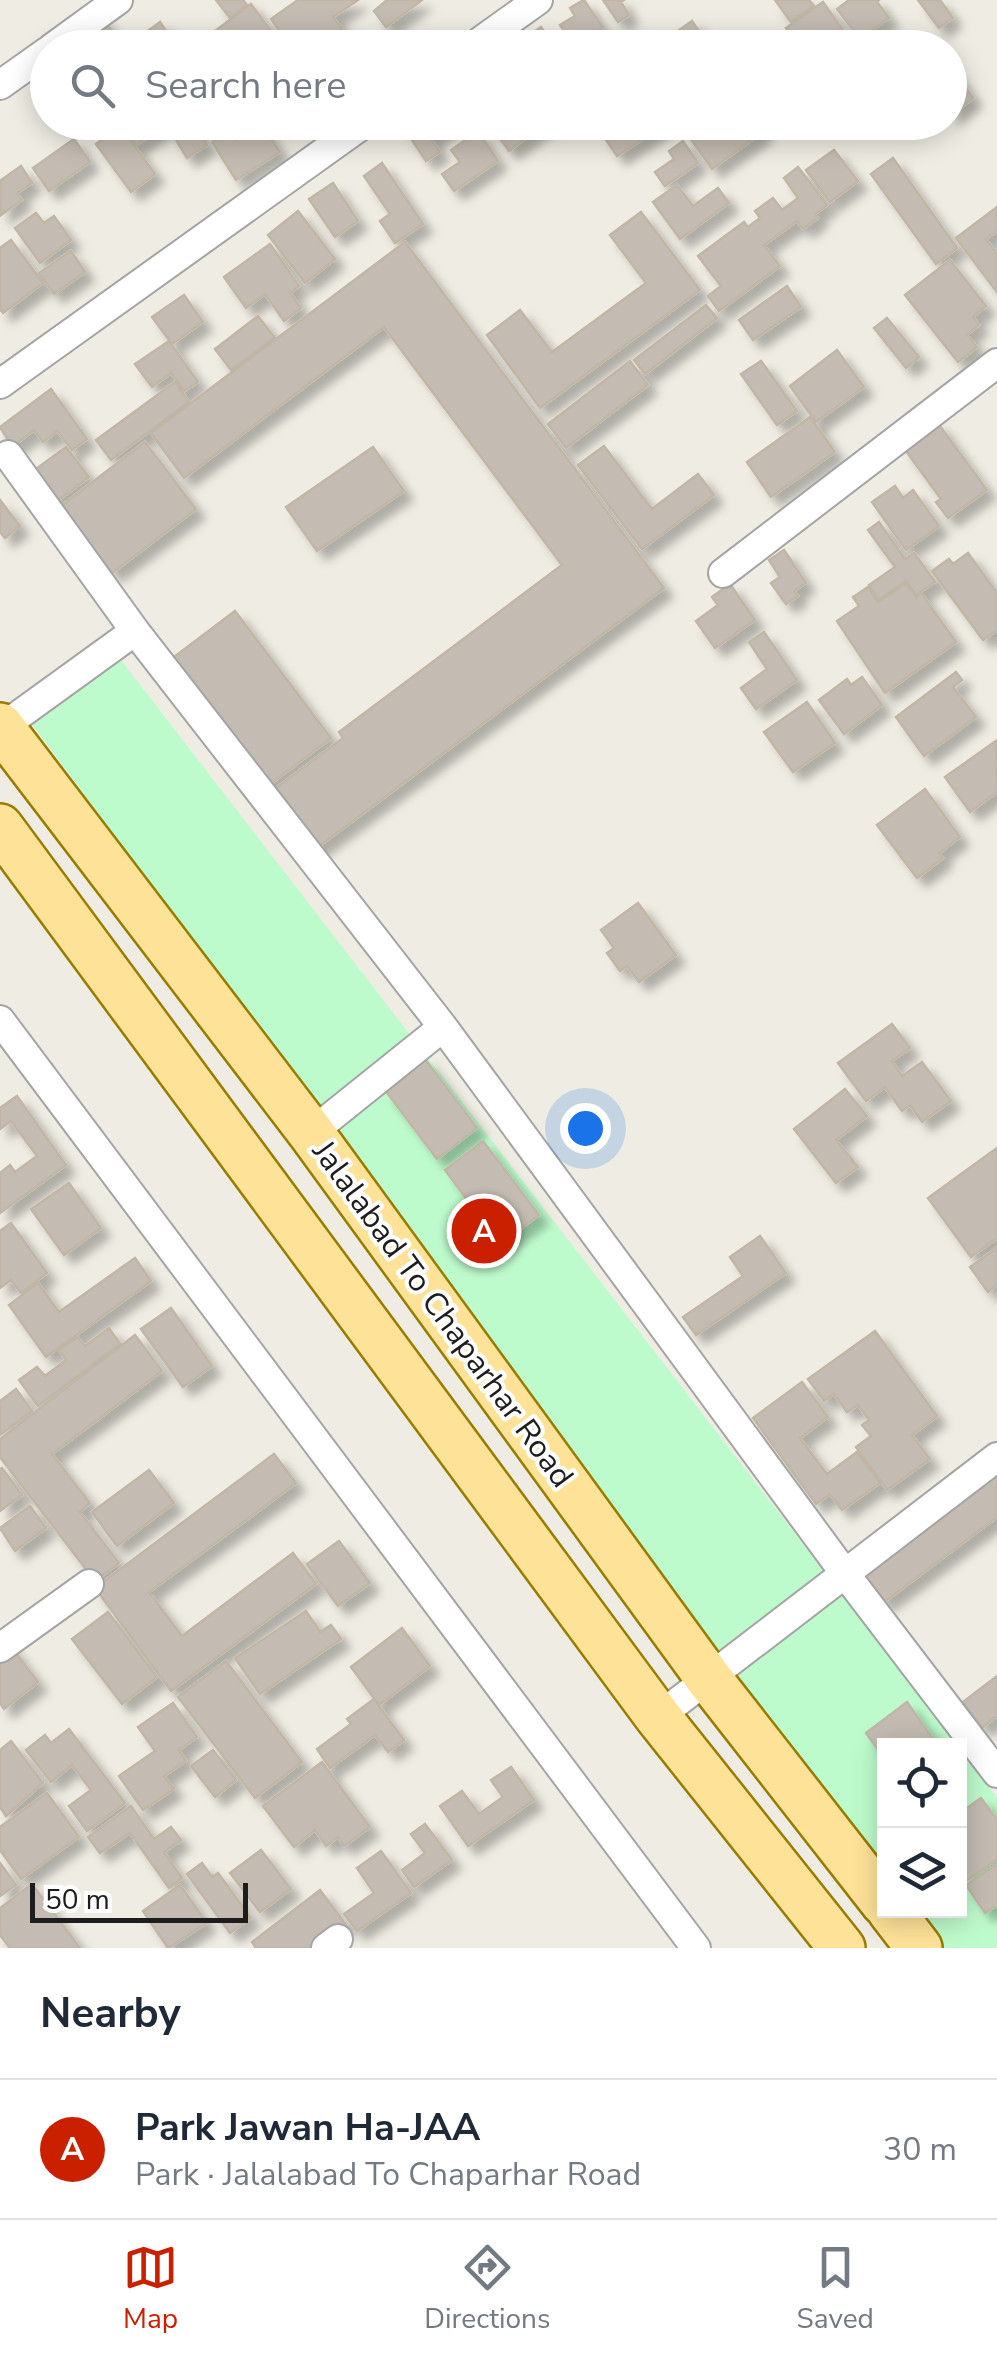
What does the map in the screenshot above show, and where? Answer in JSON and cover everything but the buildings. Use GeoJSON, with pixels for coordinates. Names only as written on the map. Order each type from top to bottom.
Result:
{"type":"FeatureCollection","features":[{"type":"Feature","properties":{"kind":"main road","name":"Jalalabad To Chaparhar Road"},"geometry":{"type":"LineString","coordinates":[[0,727],[312,1132],[709,1679],[877,1894]]}},
{"type":"Feature","properties":{"kind":"main road","name":"Jalalabad To Chaparhar Road"},"geometry":{"type":"LineString","coordinates":[[0,827],[658,1717],[842,1948]]}},
{"type":"Feature","properties":{"kind":"main road"},"geometry":{"type":"LineString","coordinates":[[896,1918],[920,1948]]}},
{"type":"Feature","properties":{"kind":"street"},"geometry":{"type":"LineString","coordinates":[[76,30],[118,0]]}},
{"type":"Feature","properties":{"kind":"street"},"geometry":{"type":"LineString","coordinates":[[496,30],[538,0]]}},
{"type":"Feature","properties":{"kind":"street"},"geometry":{"type":"LineString","coordinates":[[0,86],[30,64]]}},
{"type":"Feature","properties":{"kind":"street"},"geometry":{"type":"LineString","coordinates":[[0,384],[341,140]]}},
{"type":"Feature","properties":{"kind":"street"},"geometry":{"type":"LineString","coordinates":[[723,573],[997,363]]}},
{"type":"Feature","properties":{"kind":"street"},"geometry":{"type":"LineString","coordinates":[[8,454],[134,631],[442,1026],[997,1773]]}},
{"type":"Feature","properties":{"kind":"street"},"geometry":{"type":"LineString","coordinates":[[0,727],[134,631]]}},
{"type":"Feature","properties":{"kind":"street"},"geometry":{"type":"LineString","coordinates":[[0,1020],[696,1948]]}},
{"type":"Feature","properties":{"kind":"street"},"geometry":{"type":"LineString","coordinates":[[312,1132],[442,1026]]}},
{"type":"Feature","properties":{"kind":"street"},"geometry":{"type":"LineString","coordinates":[[658,1717],[997,1458]]}},
{"type":"Feature","properties":{"kind":"street"},"geometry":{"type":"LineString","coordinates":[[0,1648],[89,1584]]}},
{"type":"Feature","properties":{"kind":"green space"},"geometry":{"type":"Polygon","coordinates":[[[121,660],[953,1738],[877,1738],[877,1865],[29,720],[121,660]]]}},
{"type":"Feature","properties":{"kind":"green space"},"geometry":{"type":"Polygon","coordinates":[[[967,1757],[997,1798],[997,1948],[940,1948],[917,1918],[967,1918],[967,1757]]]}},
{"type":"Feature","properties":{"kind":"place","name":"Park Jawan Ha-JAA"},"geometry":{"type":"Point","coordinates":[484,1231]}}]}
